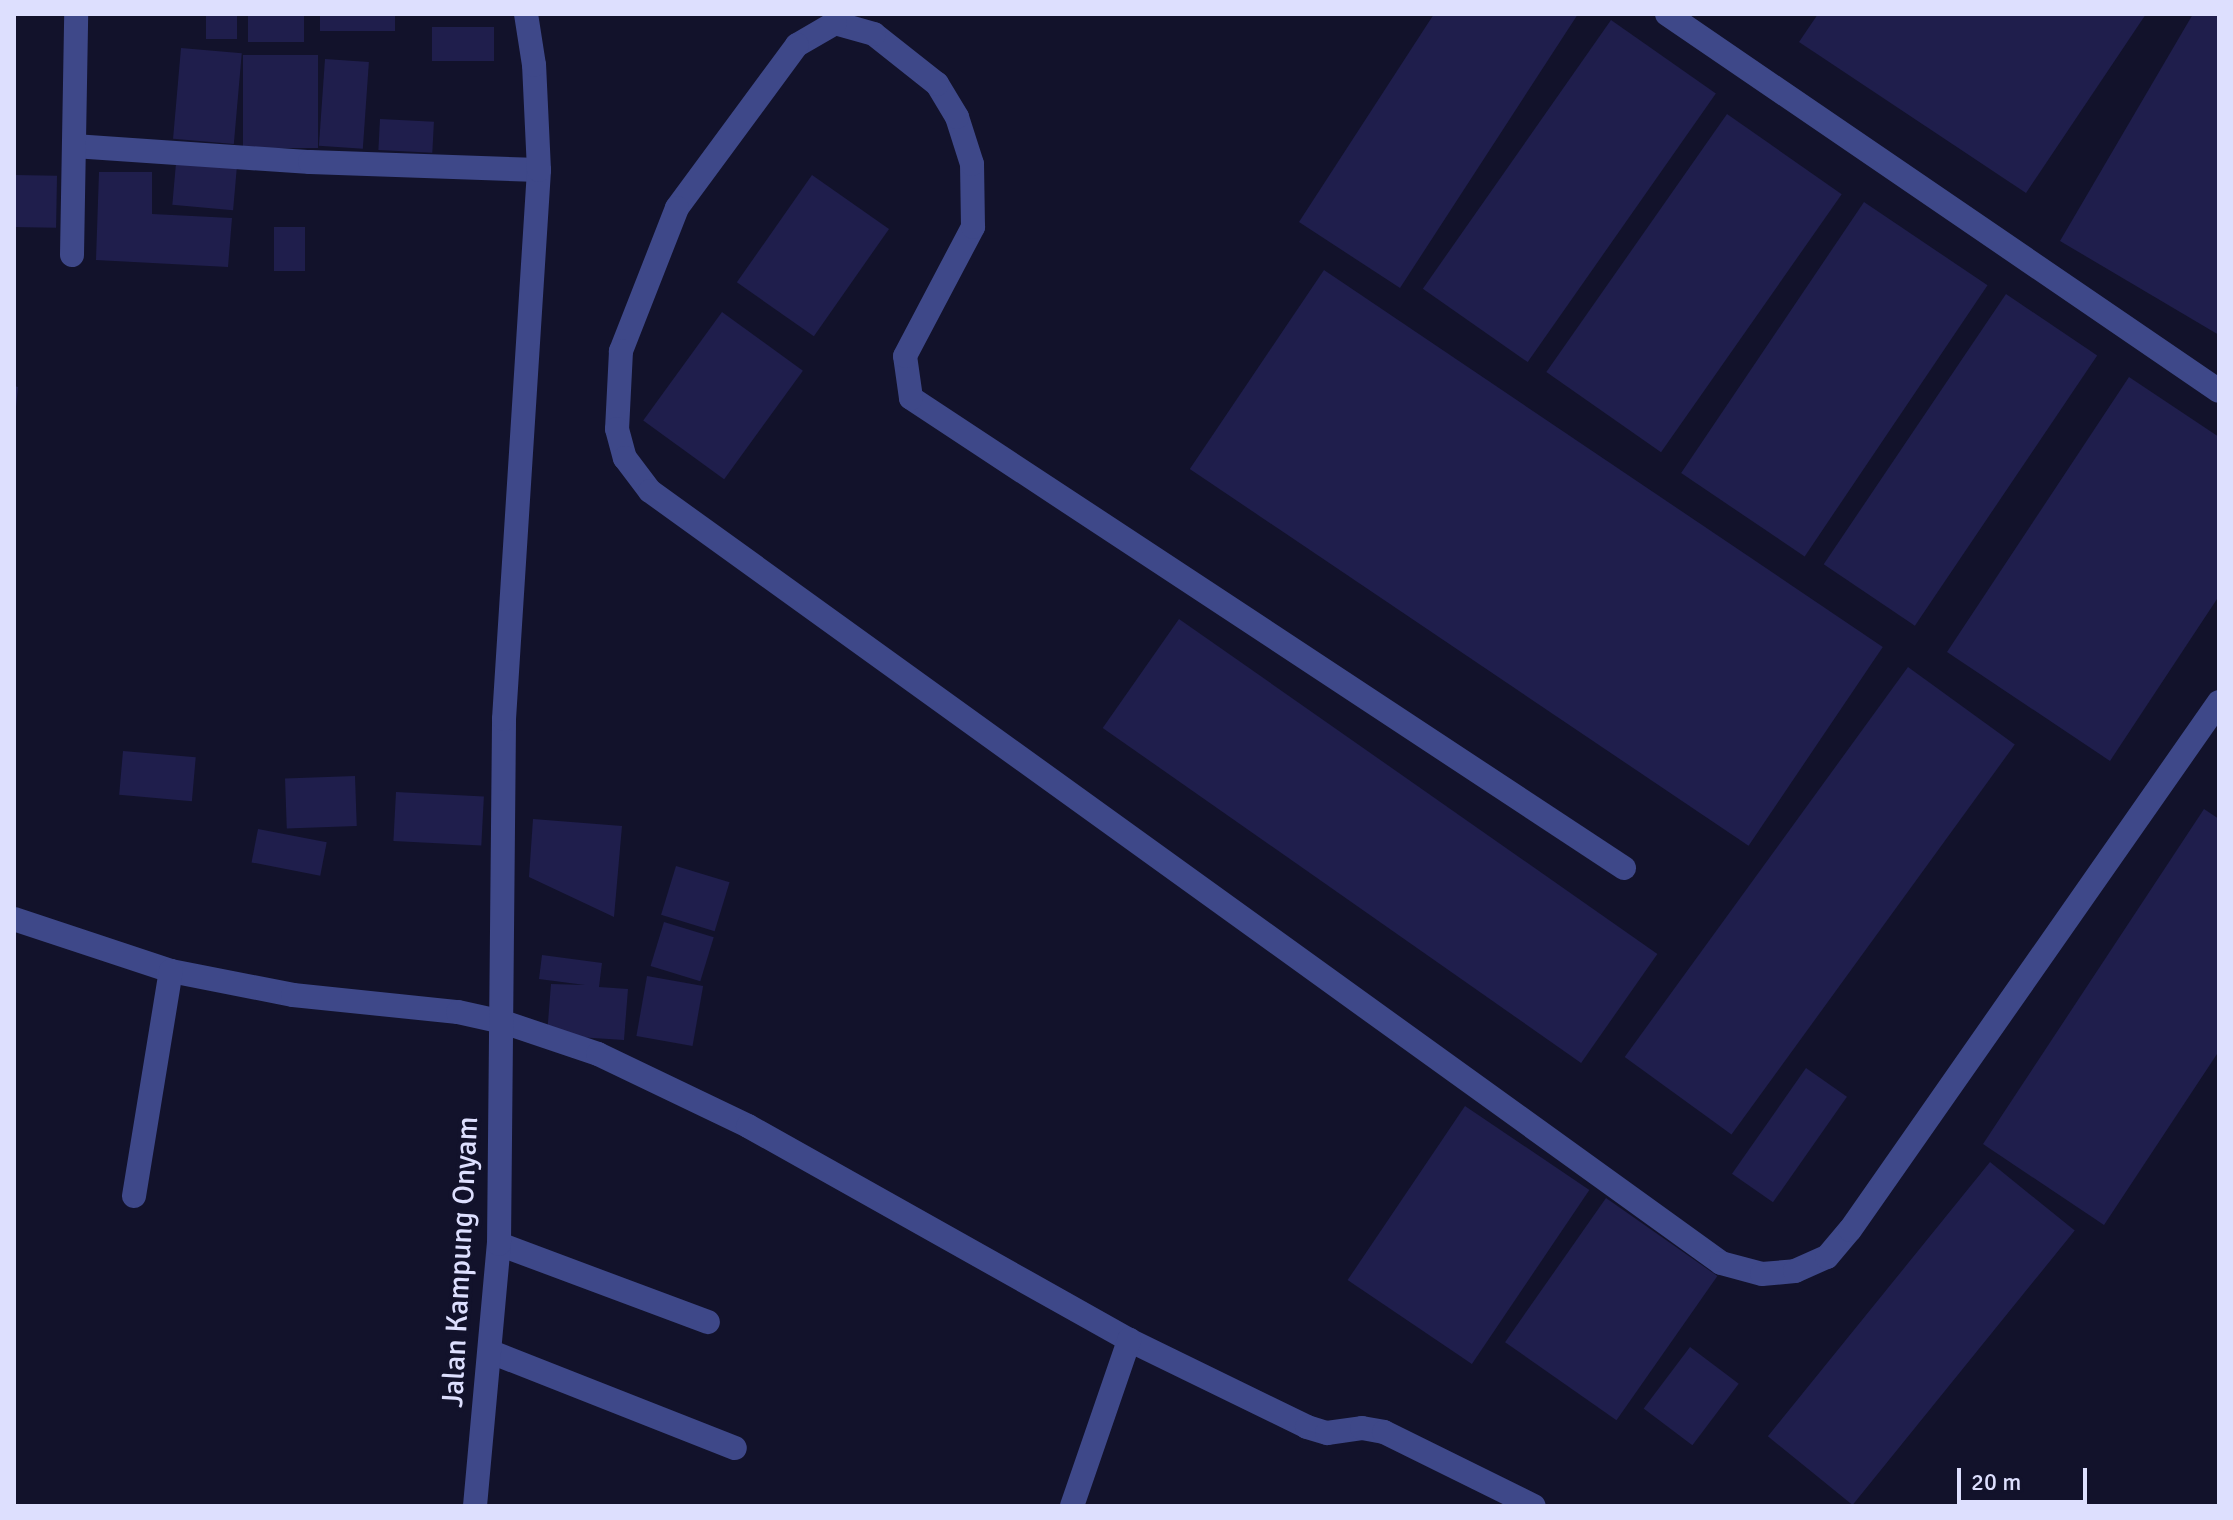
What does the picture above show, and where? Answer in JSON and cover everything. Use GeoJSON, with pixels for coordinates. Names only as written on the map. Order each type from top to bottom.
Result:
{"type":"FeatureCollection","features":[{"type":"Feature","properties":{"kind":"street"},"geometry":{"type":"LineString","coordinates":[[72,255],[76,14]]}},
{"type":"Feature","properties":{"kind":"street","name":"Jalan Kampung Onyam"},"geometry":{"type":"LineString","coordinates":[[475,1506],[499,1244],[504,719],[539,170],[534,65],[526,14]]}},
{"type":"Feature","properties":{"kind":"street"},"geometry":{"type":"LineString","coordinates":[[1667,14],[2219,391]]}},
{"type":"Feature","properties":{"kind":"street"},"geometry":{"type":"LineString","coordinates":[[1624,868],[911,398],[905,356],[973,227],[972,164],[957,117],[937,84],[874,34],[835,23],[797,45],[677,208],[621,351],[617,429],[625,458],[650,491],[1721,1263],[1762,1274],[1795,1271],[1827,1257],[1850,1230],[2219,702]]}},
{"type":"Feature","properties":{"kind":"street"},"geometry":{"type":"LineString","coordinates":[[74,146],[251,159],[539,170]]}},
{"type":"Feature","properties":{"kind":"street"},"geometry":{"type":"LineString","coordinates":[[14,919],[171,971],[293,995],[458,1012],[503,1022],[598,1054],[748,1126],[1129,1340],[1307,1427],[1327,1433],[1362,1428],[1384,1432],[1534,1506]]}},
{"type":"Feature","properties":{"kind":"street"},"geometry":{"type":"LineString","coordinates":[[134,1196],[171,971]]}},
{"type":"Feature","properties":{"kind":"street"},"geometry":{"type":"LineString","coordinates":[[499,1244],[708,1322]]}},
{"type":"Feature","properties":{"kind":"street"},"geometry":{"type":"LineString","coordinates":[[1072,1506],[1129,1340]]}},
{"type":"Feature","properties":{"kind":"street"},"geometry":{"type":"LineString","coordinates":[[491,1352],[735,1448]]}},
{"type":"Feature","properties":{"kind":"building"},"geometry":{"type":"Polygon","coordinates":[[[206,14],[237,14],[237,39],[206,39],[206,14]]]}},
{"type":"Feature","properties":{"kind":"building"},"geometry":{"type":"Polygon","coordinates":[[[248,14],[304,14],[304,42],[248,42],[248,14]]]}},
{"type":"Feature","properties":{"kind":"building"},"geometry":{"type":"Polygon","coordinates":[[[320,14],[395,14],[395,31],[320,31],[320,14]]]}},
{"type":"Feature","properties":{"kind":"building"},"geometry":{"type":"Polygon","coordinates":[[[1434,14],[1578,14],[1400,288],[1299,222],[1434,14]]]}},
{"type":"Feature","properties":{"kind":"building"},"geometry":{"type":"Polygon","coordinates":[[[1818,14],[2146,14],[2026,193],[1799,42],[1818,14]]]}},
{"type":"Feature","properties":{"kind":"building"},"geometry":{"type":"Polygon","coordinates":[[[2193,14],[2219,14],[2219,335],[2060,241],[2193,14]]]}},
{"type":"Feature","properties":{"kind":"building"},"geometry":{"type":"Polygon","coordinates":[[[1611,20],[1716,93],[1528,362],[1423,289],[1611,20]]]}},
{"type":"Feature","properties":{"kind":"building"},"geometry":{"type":"Polygon","coordinates":[[[432,27],[494,27],[494,61],[432,61],[432,27]]]}},
{"type":"Feature","properties":{"kind":"building"},"geometry":{"type":"Polygon","coordinates":[[[181,48],[242,53],[234,144],[173,139],[181,48]]]}},
{"type":"Feature","properties":{"kind":"building"},"geometry":{"type":"Polygon","coordinates":[[[243,55],[318,55],[318,148],[243,148],[243,55]]]}},
{"type":"Feature","properties":{"kind":"building"},"geometry":{"type":"Polygon","coordinates":[[[325,59],[369,62],[363,149],[319,146],[325,59]]]}},
{"type":"Feature","properties":{"kind":"building"},"geometry":{"type":"Polygon","coordinates":[[[1727,114],[1842,194],[1661,452],[1546,372],[1727,114]]]}},
{"type":"Feature","properties":{"kind":"building"},"geometry":{"type":"Polygon","coordinates":[[[380,119],[434,122],[432,153],[378,150],[380,119]]]}},
{"type":"Feature","properties":{"kind":"building"},"geometry":{"type":"Polygon","coordinates":[[[176,163],[237,168],[233,210],[172,205],[176,163]]]}},
{"type":"Feature","properties":{"kind":"building"},"geometry":{"type":"Polygon","coordinates":[[[99,172],[152,172],[152,214],[232,218],[228,267],[96,260],[99,172]]]}},
{"type":"Feature","properties":{"kind":"building"},"geometry":{"type":"Polygon","coordinates":[[[14,175],[57,176],[56,228],[14,227],[14,175]]]}},
{"type":"Feature","properties":{"kind":"building"},"geometry":{"type":"Polygon","coordinates":[[[812,175],[889,229],[814,336],[737,282],[812,175]]]}},
{"type":"Feature","properties":{"kind":"building"},"geometry":{"type":"Polygon","coordinates":[[[1864,202],[1988,285],[1805,556],[1681,473],[1864,202]]]}},
{"type":"Feature","properties":{"kind":"building"},"geometry":{"type":"Polygon","coordinates":[[[274,227],[305,227],[305,271],[274,271],[274,227]]]}},
{"type":"Feature","properties":{"kind":"building"},"geometry":{"type":"Polygon","coordinates":[[[1324,270],[1883,647],[1749,846],[1190,469],[1324,270]]]}},
{"type":"Feature","properties":{"kind":"building"},"geometry":{"type":"Polygon","coordinates":[[[2006,294],[2097,356],[1915,626],[1824,564],[2006,294]]]}},
{"type":"Feature","properties":{"kind":"building"},"geometry":{"type":"Polygon","coordinates":[[[722,312],[803,371],[724,479],[643,420],[722,312]]]}},
{"type":"Feature","properties":{"kind":"building"},"geometry":{"type":"Polygon","coordinates":[[[2129,377],[2219,437],[2219,596],[2110,761],[1947,652],[2129,377]]]}},
{"type":"Feature","properties":{"kind":"building"},"geometry":{"type":"Polygon","coordinates":[[[14,386],[18,387],[16,407],[14,407],[14,386]]]}},
{"type":"Feature","properties":{"kind":"building"},"geometry":{"type":"Polygon","coordinates":[[[1179,619],[1657,954],[1581,1063],[1103,728],[1179,619]]]}},
{"type":"Feature","properties":{"kind":"building"},"geometry":{"type":"Polygon","coordinates":[[[1908,667],[2015,745],[1731,1135],[1625,1057],[1908,667]]]}},
{"type":"Feature","properties":{"kind":"building"},"geometry":{"type":"Polygon","coordinates":[[[123,751],[196,757],[192,801],[119,795],[123,751]]]}},
{"type":"Feature","properties":{"kind":"building"},"geometry":{"type":"Polygon","coordinates":[[[355,776],[357,826],[287,828],[285,778],[355,776]]]}},
{"type":"Feature","properties":{"kind":"building"},"geometry":{"type":"Polygon","coordinates":[[[396,792],[484,797],[481,846],[393,841],[396,792]]]}},
{"type":"Feature","properties":{"kind":"building"},"geometry":{"type":"Polygon","coordinates":[[[2204,809],[2219,819],[2219,1051],[2104,1225],[1983,1144],[2204,809]]]}},
{"type":"Feature","properties":{"kind":"building"},"geometry":{"type":"Polygon","coordinates":[[[533,819],[622,826],[614,917],[529,877],[533,819]]]}},
{"type":"Feature","properties":{"kind":"building"},"geometry":{"type":"Polygon","coordinates":[[[258,829],[327,842],[320,876],[252,862],[258,829]]]}},
{"type":"Feature","properties":{"kind":"building"},"geometry":{"type":"Polygon","coordinates":[[[676,866],[730,882],[715,931],[661,915],[676,866]]]}},
{"type":"Feature","properties":{"kind":"building"},"geometry":{"type":"Polygon","coordinates":[[[664,922],[714,937],[700,981],[651,966],[664,922]]]}},
{"type":"Feature","properties":{"kind":"building"},"geometry":{"type":"Polygon","coordinates":[[[542,955],[602,963],[599,987],[628,989],[624,1040],[547,1035],[551,984],[585,985],[539,979],[542,955]]]}},
{"type":"Feature","properties":{"kind":"building"},"geometry":{"type":"Polygon","coordinates":[[[647,976],[703,986],[693,1046],[636,1036],[647,976]]]}},
{"type":"Feature","properties":{"kind":"building"},"geometry":{"type":"Polygon","coordinates":[[[1806,1068],[1847,1097],[1773,1202],[1732,1174],[1806,1068]]]}},
{"type":"Feature","properties":{"kind":"building"},"geometry":{"type":"Polygon","coordinates":[[[1465,1106],[1589,1190],[1472,1364],[1348,1280],[1465,1106]]]}},
{"type":"Feature","properties":{"kind":"building"},"geometry":{"type":"Polygon","coordinates":[[[1990,1162],[2075,1231],[1853,1505],[1768,1436],[1990,1162]]]}},
{"type":"Feature","properties":{"kind":"building"},"geometry":{"type":"Polygon","coordinates":[[[1606,1198],[1717,1276],[1616,1420],[1505,1342],[1606,1198]]]}},
{"type":"Feature","properties":{"kind":"building"},"geometry":{"type":"Polygon","coordinates":[[[1690,1347],[1739,1384],[1692,1445],[1644,1408],[1690,1347]]]}}]}
